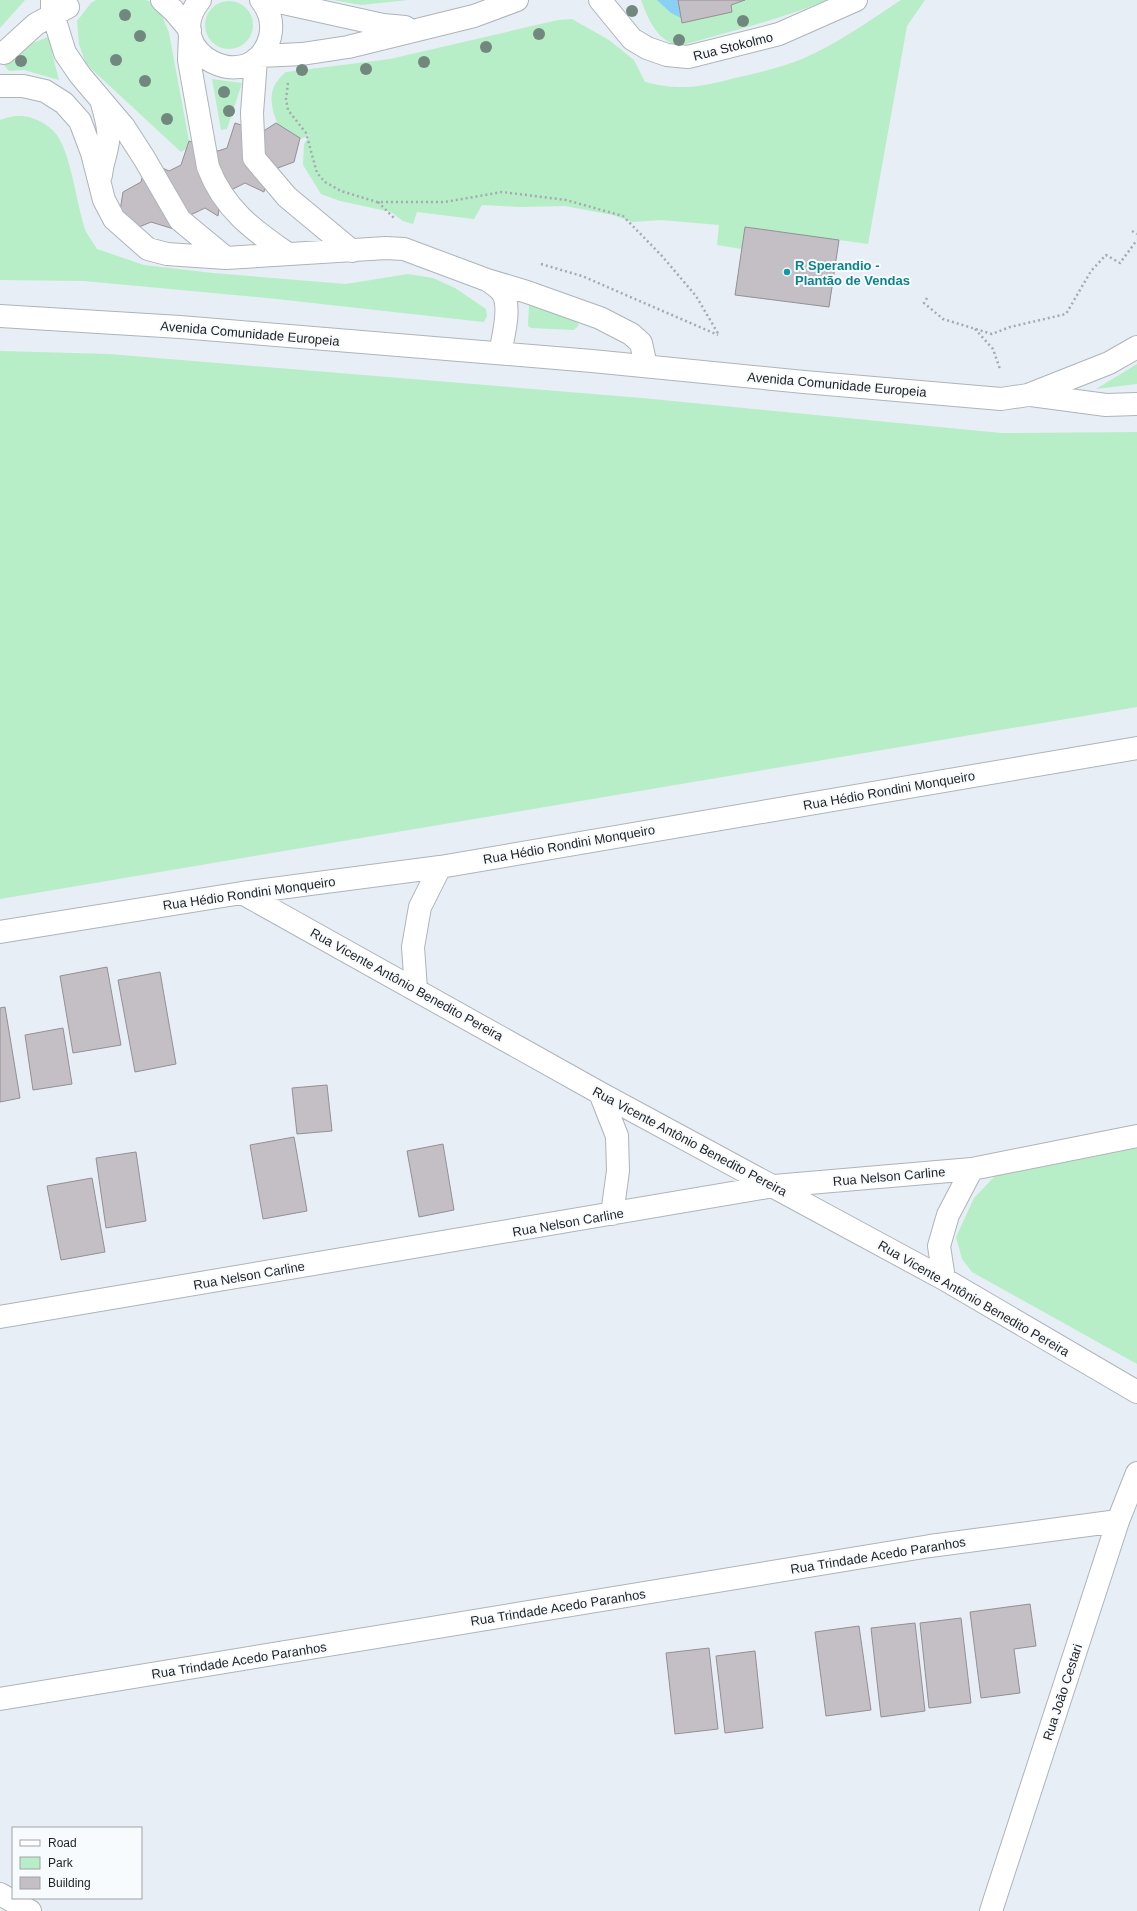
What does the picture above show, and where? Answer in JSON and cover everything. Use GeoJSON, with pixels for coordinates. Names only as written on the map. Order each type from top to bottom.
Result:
{"type":"FeatureCollection","features":[{"type":"Feature","properties":{"kind":"street"},"geometry":{"type":"LineString","coordinates":[[162,0],[173,10],[190,32],[192,41],[200,54],[220,66],[227,68],[242,66],[258,57],[302,54],[348,47],[474,16],[517,0]]}},
{"type":"Feature","properties":{"kind":"street"},"geometry":{"type":"LineString","coordinates":[[200,0],[191,16],[189,60],[208,167],[221,195],[249,226],[288,254]]}},
{"type":"Feature","properties":{"kind":"street"},"geometry":{"type":"LineString","coordinates":[[261,0],[269,14],[271,31],[269,40],[258,57],[252,113],[254,158],[287,197],[352,250]]}},
{"type":"Feature","properties":{"kind":"street"},"geometry":{"type":"LineString","coordinates":[[270,0],[383,25],[418,29]]}},
{"type":"Feature","properties":{"kind":"street","name":"Rua Stokolmo"},"geometry":{"type":"LineString","coordinates":[[600,0],[629,35],[637,42],[647,48],[667,55],[688,57],[779,34],[856,0]]}},
{"type":"Feature","properties":{"kind":"street"},"geometry":{"type":"LineString","coordinates":[[2,55],[34,16],[58,4],[60,35],[65,53],[80,75],[124,127],[139,149],[180,220],[226,258]]}},
{"type":"Feature","properties":{"kind":"street"},"geometry":{"type":"LineString","coordinates":[[0,86],[23,86],[45,91],[64,103],[80,121],[92,153],[104,200],[114,219],[148,249],[167,254],[226,258],[386,248],[404,249],[487,280],[527,292],[600,318],[631,334],[641,343],[646,366]]}},
{"type":"Feature","properties":{"kind":"street"},"geometry":{"type":"LineString","coordinates":[[100,98],[106,118],[108,140],[103,161],[100,186]]}},
{"type":"Feature","properties":{"kind":"street"},"geometry":{"type":"LineString","coordinates":[[487,280],[502,292],[506,303],[506,325],[500,353]]}},
{"type":"Feature","properties":{"kind":"street","name":"Avenida Comunidade Europeia"},"geometry":{"type":"LineString","coordinates":[[0,316],[172,327],[500,353],[804,382],[1001,398],[1028,395],[1106,405],[1137,404]]}},
{"type":"Feature","properties":{"kind":"street","name":"Avenida Comunidade Europeia"},"geometry":{"type":"LineString","coordinates":[[1028,395],[1109,363],[1137,347]]}},
{"type":"Feature","properties":{"kind":"street","name":"Rua Hédio Rondini Monqueiro"},"geometry":{"type":"LineString","coordinates":[[0,932],[242,893],[440,866],[1137,748]]}},
{"type":"Feature","properties":{"kind":"street"},"geometry":{"type":"LineString","coordinates":[[416,988],[413,947],[420,907],[440,866]]}},
{"type":"Feature","properties":{"kind":"street","name":"Rua Vicente Antônio Benedito Pereira"},"geometry":{"type":"LineString","coordinates":[[242,893],[416,988],[600,1093],[944,1279],[1137,1392]]}},
{"type":"Feature","properties":{"kind":"street"},"geometry":{"type":"LineString","coordinates":[[600,1093],[617,1136],[618,1171],[612,1214]]}},
{"type":"Feature","properties":{"kind":"street","name":"Rua Nelson Carline"},"geometry":{"type":"LineString","coordinates":[[0,1317],[774,1186],[972,1169],[1137,1136]]}},
{"type":"Feature","properties":{"kind":"street"},"geometry":{"type":"LineString","coordinates":[[944,1279],[939,1246],[948,1215],[972,1169]]}},
{"type":"Feature","properties":{"kind":"street","name":"Rua João Cestari"},"geometry":{"type":"LineString","coordinates":[[991,1911],[1118,1521],[1137,1473]]}},
{"type":"Feature","properties":{"kind":"street","name":"Rua Trindade Acedo Paranhos"},"geometry":{"type":"LineString","coordinates":[[0,1699],[922,1548],[1118,1521]]}},
{"type":"Feature","properties":{"kind":"street"},"geometry":{"type":"LineString","coordinates":[[0,1894],[30,1911]]}},
{"type":"Feature","properties":{"kind":"path"},"geometry":{"type":"LineString","coordinates":[[289,79],[286,99],[288,110],[306,133],[317,173],[324,182],[341,191],[377,202],[445,202],[502,192],[566,200],[623,216],[662,256],[696,296],[719,335]]}},
{"type":"Feature","properties":{"kind":"path"},"geometry":{"type":"LineString","coordinates":[[1132,231],[1137,234]]}},
{"type":"Feature","properties":{"kind":"path"},"geometry":{"type":"LineString","coordinates":[[927,298],[924,303],[943,319],[992,334],[1066,314],[1091,271],[1106,255],[1120,263],[1137,240]]}},
{"type":"Feature","properties":{"kind":"path"},"geometry":{"type":"LineString","coordinates":[[974,328],[993,349],[1000,370]]}},
{"type":"Feature","properties":{"kind":"green space"},"geometry":{"type":"Polygon","coordinates":[[[0,0],[25,0],[0,28],[0,0]]]}},
{"type":"Feature","properties":{"kind":"green space"},"geometry":{"type":"Polygon","coordinates":[[[96,0],[146,0],[151,2],[162,15],[169,33],[189,141],[186,149],[181,152],[86,64],[79,44],[77,21],[91,3],[96,0]]]}},
{"type":"Feature","properties":{"kind":"green space"},"geometry":{"type":"Polygon","coordinates":[[[333,0],[408,0],[361,5],[333,0]]]}},
{"type":"Feature","properties":{"kind":"green space"},"geometry":{"type":"Polygon","coordinates":[[[641,0],[828,0],[774,19],[683,45],[667,41],[661,36],[651,23],[641,0]]]}},
{"type":"Feature","properties":{"kind":"green space"},"geometry":{"type":"Polygon","coordinates":[[[901,0],[925,0],[907,26],[868,244],[745,227],[742,249],[717,245],[719,225],[661,220],[632,222],[613,215],[565,206],[520,207],[482,205],[474,219],[417,212],[413,224],[403,221],[391,212],[340,201],[321,194],[303,165],[304,144],[310,135],[86,232],[287,144],[278,126],[272,107],[273,89],[278,80],[286,72],[390,59],[558,20],[572,19],[609,40],[634,60],[645,82],[680,87],[701,86],[777,68],[802,59],[840,39],[901,0]]]}},
{"type":"Feature","properties":{"kind":"green space"},"geometry":{"type":"Polygon","coordinates":[[[224,1],[234,1],[243,5],[249,11],[252,16],[252,34],[243,45],[234,49],[224,49],[215,45],[209,39],[205,30],[205,20],[209,11],[215,5],[224,1]]]}},
{"type":"Feature","properties":{"kind":"green space"},"geometry":{"type":"Polygon","coordinates":[[[52,35],[52,53],[59,80],[24,70],[9,71],[4,65],[24,47],[52,35]]]}},
{"type":"Feature","properties":{"kind":"green space"},"geometry":{"type":"Polygon","coordinates":[[[212,79],[242,83],[227,129],[221,130],[212,79]]]}},
{"type":"Feature","properties":{"kind":"green space"},"geometry":{"type":"Polygon","coordinates":[[[23,116],[34,119],[53,130],[61,142],[66,154],[86,232],[97,249],[144,265],[213,273],[346,284],[408,274],[433,278],[455,288],[486,309],[487,316],[484,322],[277,299],[84,281],[0,280],[0,120],[9,117],[23,116]]]}},
{"type":"Feature","properties":{"kind":"green space"},"geometry":{"type":"Polygon","coordinates":[[[534,304],[574,319],[579,325],[574,330],[531,328],[528,326],[529,305],[534,304]]]}},
{"type":"Feature","properties":{"kind":"green space"},"geometry":{"type":"Polygon","coordinates":[[[0,351],[109,354],[642,398],[1001,433],[1137,432],[1137,707],[0,899],[0,351]]]}},
{"type":"Feature","properties":{"kind":"green space"},"geometry":{"type":"Polygon","coordinates":[[[1137,364],[1137,384],[1096,389],[1137,364]]]}},
{"type":"Feature","properties":{"kind":"green space"},"geometry":{"type":"Polygon","coordinates":[[[1137,1148],[1137,1364],[972,1272],[962,1259],[956,1237],[974,1198],[995,1176],[1137,1148]]]}},
{"type":"Feature","properties":{"kind":"water"},"geometry":{"type":"Polygon","coordinates":[[[657,0],[678,0],[681,18],[671,13],[657,0]]]}},
{"type":"Feature","properties":{"kind":"building"},"geometry":{"type":"Polygon","coordinates":[[[678,0],[745,0],[731,5],[732,12],[682,23],[678,0]]]}},
{"type":"Feature","properties":{"kind":"building"},"geometry":{"type":"Polygon","coordinates":[[[235,123],[262,132],[276,123],[300,138],[294,162],[267,172],[264,192],[245,183],[221,195],[218,216],[205,208],[180,220],[177,230],[151,222],[139,227],[119,217],[123,192],[141,182],[147,161],[169,171],[181,165],[189,141],[218,151],[227,148],[235,123]]]}},
{"type":"Feature","properties":{"kind":"building","name":"R Sperandio - Plantão de Vendas"},"geometry":{"type":"Polygon","coordinates":[[[745,227],[839,240],[829,307],[735,295],[745,227]]]}},
{"type":"Feature","properties":{"kind":"building"},"geometry":{"type":"Polygon","coordinates":[[[107,967],[121,1045],[73,1053],[60,976],[107,967]]]}},
{"type":"Feature","properties":{"kind":"building"},"geometry":{"type":"Polygon","coordinates":[[[160,972],[176,1064],[135,1072],[118,980],[160,972]]]}},
{"type":"Feature","properties":{"kind":"building"},"geometry":{"type":"Polygon","coordinates":[[[5,1007],[20,1098],[0,1102],[0,1008],[5,1007]]]}},
{"type":"Feature","properties":{"kind":"building"},"geometry":{"type":"Polygon","coordinates":[[[63,1028],[72,1084],[33,1090],[25,1035],[63,1028]]]}},
{"type":"Feature","properties":{"kind":"building"},"geometry":{"type":"Polygon","coordinates":[[[327,1085],[332,1131],[297,1134],[292,1088],[327,1085]]]}},
{"type":"Feature","properties":{"kind":"building"},"geometry":{"type":"Polygon","coordinates":[[[294,1137],[307,1211],[263,1219],[250,1145],[294,1137]]]}},
{"type":"Feature","properties":{"kind":"building"},"geometry":{"type":"Polygon","coordinates":[[[443,1144],[454,1210],[419,1217],[407,1151],[443,1144]]]}},
{"type":"Feature","properties":{"kind":"building"},"geometry":{"type":"Polygon","coordinates":[[[136,1152],[146,1221],[106,1228],[96,1158],[136,1152]]]}},
{"type":"Feature","properties":{"kind":"building"},"geometry":{"type":"Polygon","coordinates":[[[92,1178],[105,1252],[61,1260],[47,1186],[92,1178]]]}},
{"type":"Feature","properties":{"kind":"building"},"geometry":{"type":"Polygon","coordinates":[[[1030,1604],[1036,1646],[1014,1649],[1020,1693],[981,1698],[970,1612],[1030,1604]]]}},
{"type":"Feature","properties":{"kind":"building"},"geometry":{"type":"Polygon","coordinates":[[[961,1618],[971,1703],[929,1708],[920,1623],[961,1618]]]}},
{"type":"Feature","properties":{"kind":"building"},"geometry":{"type":"Polygon","coordinates":[[[915,1623],[925,1711],[881,1717],[871,1628],[915,1623]]]}},
{"type":"Feature","properties":{"kind":"building"},"geometry":{"type":"Polygon","coordinates":[[[859,1626],[871,1710],[826,1716],[815,1632],[859,1626]]]}},
{"type":"Feature","properties":{"kind":"building"},"geometry":{"type":"Polygon","coordinates":[[[709,1648],[718,1729],[675,1734],[666,1653],[709,1648]]]}},
{"type":"Feature","properties":{"kind":"building"},"geometry":{"type":"Polygon","coordinates":[[[755,1651],[763,1728],[725,1733],[716,1656],[755,1651]]]}},
{"type":"Feature","properties":{"kind":"place","name":"R Sperandio - Plantão de Vendas"},"geometry":{"type":"Point","coordinates":[787,272]}}]}
